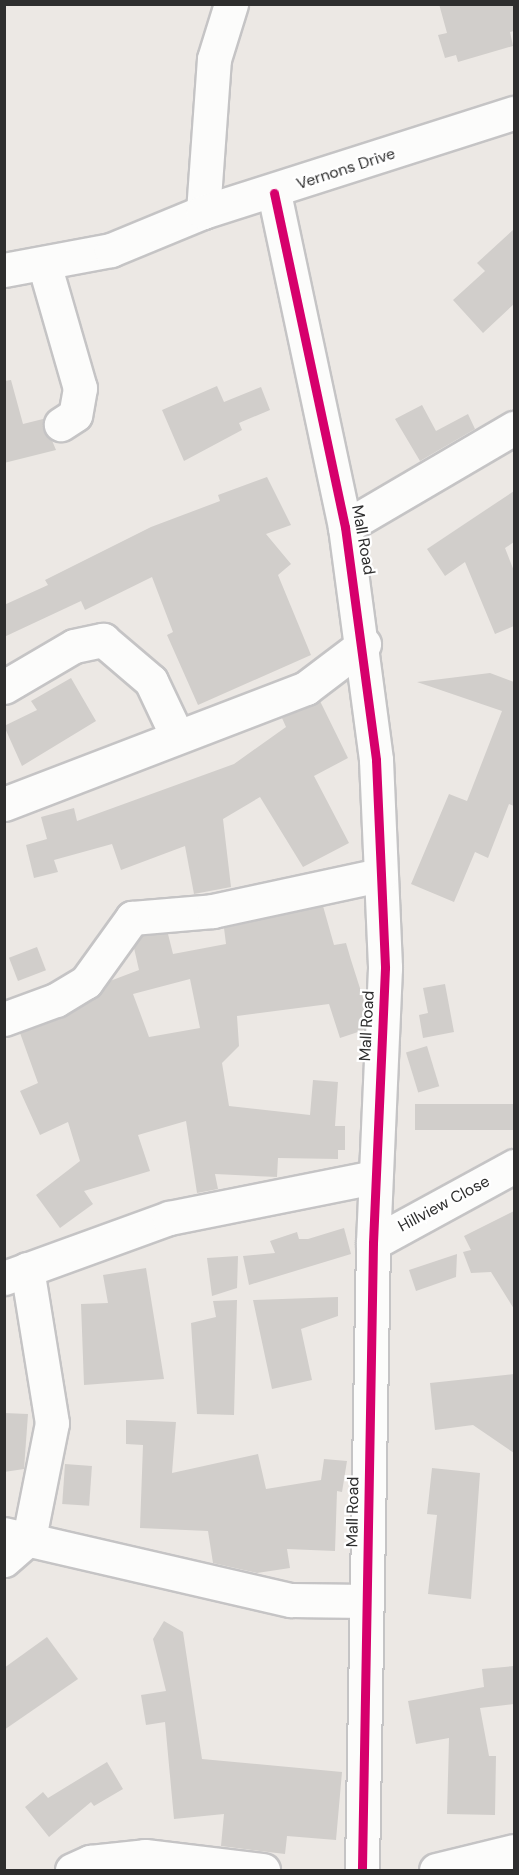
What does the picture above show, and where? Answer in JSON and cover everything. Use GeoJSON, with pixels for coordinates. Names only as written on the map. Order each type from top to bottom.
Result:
{"type":"FeatureCollection","features":[{"type":"Feature","properties":{"kind":"street"},"geometry":{"type":"LineString","coordinates":[[202,212],[214,59],[231,4]]}},
{"type":"Feature","properties":{"kind":"street","name":"Vernons Drive"},"geometry":{"type":"LineString","coordinates":[[4,270],[45,267],[111,250],[202,212],[274,193],[514,113]]}},
{"type":"Feature","properties":{"kind":"street","name":"Mall Road"},"geometry":{"type":"LineString","coordinates":[[274,193],[345,527],[364,644],[385,968],[373,1242],[362,1870]]}},
{"type":"Feature","properties":{"kind":"street"},"geometry":{"type":"LineString","coordinates":[[45,267],[80,388],[75,415],[61,424]]}},
{"type":"Feature","properties":{"kind":"street"},"geometry":{"type":"LineString","coordinates":[[345,527],[514,428]]}},
{"type":"Feature","properties":{"kind":"street"},"geometry":{"type":"LineString","coordinates":[[4,687],[74,646],[103,640],[151,681],[177,735]]}},
{"type":"Feature","properties":{"kind":"street"},"geometry":{"type":"LineString","coordinates":[[4,804],[177,735],[306,688],[364,644]]}},
{"type":"Feature","properties":{"kind":"street"},"geometry":{"type":"LineString","coordinates":[[4,1019],[56,1000],[86,982],[132,918],[213,911],[380,875]]}},
{"type":"Feature","properties":{"kind":"street","name":"Hillview Close"},"geometry":{"type":"LineString","coordinates":[[373,1242],[514,1166]]}},
{"type":"Feature","properties":{"kind":"street"},"geometry":{"type":"LineString","coordinates":[[4,1560],[17,1536],[52,1423],[16,1274],[169,1218],[375,1177]]}},
{"type":"Feature","properties":{"kind":"street"},"geometry":{"type":"LineString","coordinates":[[17,1536],[291,1600],[366,1601]]}},
{"type":"Feature","properties":{"kind":"street"},"geometry":{"type":"LineString","coordinates":[[436,1870],[514,1851]]}},
{"type":"Feature","properties":{"kind":"street"},"geometry":{"type":"LineString","coordinates":[[72,1870],[90,1862],[145,1856],[263,1870]]}},
{"type":"Feature","properties":{"kind":"building"},"geometry":{"type":"Polygon","coordinates":[[[439,4],[514,4],[514,31],[510,32],[513,46],[458,62],[456,55],[445,58],[438,35],[447,33],[439,4]]]}},
{"type":"Feature","properties":{"kind":"building"},"geometry":{"type":"Polygon","coordinates":[[[514,229],[514,304],[483,333],[453,300],[485,271],[477,263],[514,229]]]}},
{"type":"Feature","properties":{"kind":"building"},"geometry":{"type":"Polygon","coordinates":[[[11,380],[23,424],[43,419],[56,450],[4,463],[4,381],[11,380]]]}},
{"type":"Feature","properties":{"kind":"building"},"geometry":{"type":"Polygon","coordinates":[[[217,386],[224,402],[261,387],[270,410],[239,423],[242,430],[184,461],[162,410],[217,386]]]}},
{"type":"Feature","properties":{"kind":"building"},"geometry":{"type":"Polygon","coordinates":[[[422,405],[436,431],[468,414],[475,429],[420,461],[395,419],[422,405]]]}},
{"type":"Feature","properties":{"kind":"building"},"geometry":{"type":"Polygon","coordinates":[[[267,477],[291,525],[266,534],[291,564],[278,575],[311,655],[198,705],[167,635],[173,632],[152,577],[85,610],[81,601],[4,637],[4,605],[48,585],[45,580],[151,527],[220,501],[218,495],[267,477]]]}},
{"type":"Feature","properties":{"kind":"building"},"geometry":{"type":"Polygon","coordinates":[[[514,491],[514,542],[505,548],[514,571],[514,626],[495,634],[465,562],[445,576],[427,549],[514,491]]]}},
{"type":"Feature","properties":{"kind":"building"},"geometry":{"type":"Polygon","coordinates":[[[490,673],[514,682],[514,806],[509,804],[488,858],[475,852],[454,902],[411,884],[449,794],[467,801],[502,711],[417,682],[490,673]]]}},
{"type":"Feature","properties":{"kind":"building"},"geometry":{"type":"Polygon","coordinates":[[[71,678],[96,721],[22,766],[4,726],[37,710],[31,701],[71,678]]]}},
{"type":"Feature","properties":{"kind":"building"},"geometry":{"type":"Polygon","coordinates":[[[320,701],[348,758],[314,776],[349,843],[303,867],[260,797],[223,819],[231,887],[194,894],[185,846],[121,870],[112,844],[54,860],[58,872],[34,878],[26,845],[47,839],[41,817],[74,808],[77,821],[234,764],[286,727],[282,718],[320,701]]]}},
{"type":"Feature","properties":{"kind":"building"},"geometry":{"type":"Polygon","coordinates":[[[323,906],[334,945],[346,943],[365,1004],[364,1030],[340,1038],[329,1004],[237,1016],[239,1046],[222,1063],[229,1106],[310,1115],[313,1080],[338,1082],[335,1126],[345,1126],[345,1150],[338,1150],[338,1159],[278,1158],[277,1177],[215,1174],[218,1189],[197,1193],[186,1121],[138,1135],[150,1171],[84,1191],[93,1204],[60,1228],[36,1195],[80,1161],[68,1122],[40,1135],[20,1091],[38,1083],[20,1033],[66,1016],[96,998],[110,981],[139,970],[134,948],[142,936],[168,934],[173,954],[226,944],[224,928],[323,906]],[[190,979],[133,994],[149,1037],[200,1028],[190,979]]]}},
{"type":"Feature","properties":{"kind":"building"},"geometry":{"type":"Polygon","coordinates":[[[37,947],[46,970],[18,981],[9,958],[37,947]]]}},
{"type":"Feature","properties":{"kind":"building"},"geometry":{"type":"Polygon","coordinates":[[[445,984],[454,1032],[423,1038],[419,1015],[428,1013],[423,988],[445,984]]]}},
{"type":"Feature","properties":{"kind":"building"},"geometry":{"type":"Polygon","coordinates":[[[427,1046],[439,1086],[418,1093],[406,1052],[427,1046]]]}},
{"type":"Feature","properties":{"kind":"building"},"geometry":{"type":"Polygon","coordinates":[[[415,1104],[514,1104],[514,1130],[415,1130],[415,1104]]]}},
{"type":"Feature","properties":{"kind":"building"},"geometry":{"type":"Polygon","coordinates":[[[514,1211],[514,1309],[491,1272],[471,1273],[463,1252],[471,1250],[464,1236],[514,1211]]]}},
{"type":"Feature","properties":{"kind":"building"},"geometry":{"type":"Polygon","coordinates":[[[344,1228],[351,1254],[249,1285],[243,1256],[275,1253],[270,1241],[297,1232],[299,1239],[308,1239],[344,1228]]]}},
{"type":"Feature","properties":{"kind":"building"},"geometry":{"type":"Polygon","coordinates":[[[457,1254],[456,1277],[416,1291],[409,1270],[457,1254]]]}},
{"type":"Feature","properties":{"kind":"building"},"geometry":{"type":"Polygon","coordinates":[[[238,1256],[237,1288],[212,1296],[207,1258],[238,1256]]]}},
{"type":"Feature","properties":{"kind":"building"},"geometry":{"type":"Polygon","coordinates":[[[146,1268],[164,1379],[84,1385],[81,1304],[108,1303],[103,1275],[146,1268]]]}},
{"type":"Feature","properties":{"kind":"building"},"geometry":{"type":"Polygon","coordinates":[[[338,1297],[338,1316],[301,1329],[312,1380],[272,1389],[253,1300],[338,1297]]]}},
{"type":"Feature","properties":{"kind":"building"},"geometry":{"type":"Polygon","coordinates":[[[237,1300],[234,1415],[197,1414],[191,1323],[216,1317],[213,1301],[237,1300]]]}},
{"type":"Feature","properties":{"kind":"building"},"geometry":{"type":"Polygon","coordinates":[[[514,1374],[514,1453],[473,1425],[435,1430],[430,1383],[514,1374]]]}},
{"type":"Feature","properties":{"kind":"building"},"geometry":{"type":"Polygon","coordinates":[[[4,1413],[28,1414],[24,1469],[4,1472],[4,1413]]]}},
{"type":"Feature","properties":{"kind":"building"},"geometry":{"type":"Polygon","coordinates":[[[126,1420],[176,1422],[172,1473],[258,1454],[266,1489],[321,1480],[324,1459],[347,1461],[342,1492],[337,1491],[335,1551],[287,1549],[290,1568],[257,1573],[213,1563],[208,1531],[140,1528],[143,1445],[126,1444],[126,1420]]]}},
{"type":"Feature","properties":{"kind":"building"},"geometry":{"type":"Polygon","coordinates":[[[65,1464],[92,1466],[89,1506],[62,1504],[65,1464]]]}},
{"type":"Feature","properties":{"kind":"building"},"geometry":{"type":"Polygon","coordinates":[[[432,1468],[480,1473],[471,1599],[428,1594],[437,1515],[427,1514],[432,1468]]]}},
{"type":"Feature","properties":{"kind":"building"},"geometry":{"type":"Polygon","coordinates":[[[164,1621],[183,1632],[202,1759],[342,1772],[336,1840],[287,1836],[285,1854],[221,1846],[224,1814],[174,1819],[165,1722],[146,1725],[141,1695],[166,1691],[153,1639],[164,1621]]]}},
{"type":"Feature","properties":{"kind":"building"},"geometry":{"type":"Polygon","coordinates":[[[47,1637],[78,1679],[4,1730],[4,1668],[47,1637]]]}},
{"type":"Feature","properties":{"kind":"building"},"geometry":{"type":"Polygon","coordinates":[[[514,1666],[514,1704],[480,1708],[489,1756],[496,1756],[495,1815],[447,1814],[449,1738],[416,1744],[408,1701],[484,1687],[482,1669],[514,1666]]]}},
{"type":"Feature","properties":{"kind":"building"},"geometry":{"type":"Polygon","coordinates":[[[107,1762],[123,1789],[94,1806],[91,1802],[49,1837],[25,1807],[43,1792],[48,1798],[107,1762]]]}},
{"type":"Feature","properties":{"kind":"cycle path"},"geometry":{"type":"LineString","coordinates":[[274,193],[345,527],[376,760],[385,968],[373,1243],[362,1870]]}}]}
